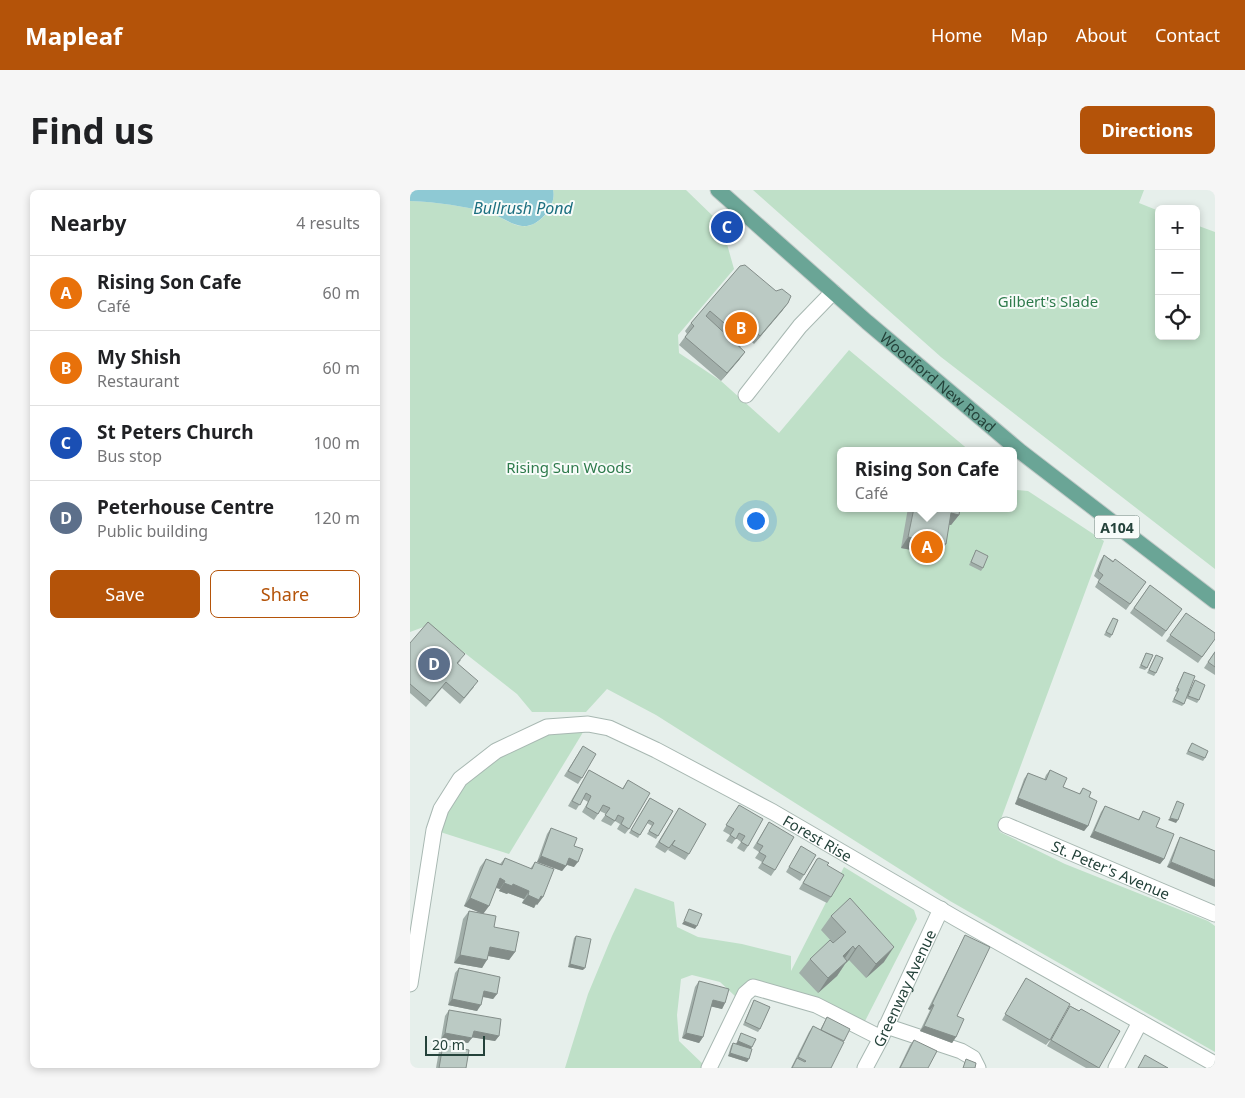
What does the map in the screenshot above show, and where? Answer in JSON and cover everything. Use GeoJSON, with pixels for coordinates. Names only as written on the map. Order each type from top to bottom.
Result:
{"type":"FeatureCollection","features":[{"type":"Feature","properties":{"kind":"main road","name":"Woodford New Road"},"geometry":{"type":"LineString","coordinates":[[718,190],[833,292],[1015,447]]}},
{"type":"Feature","properties":{"kind":"main road","name":"Woodford New Road"},"geometry":{"type":"LineString","coordinates":[[1017,449],[1215,601]]}},
{"type":"Feature","properties":{"kind":"street"},"geometry":{"type":"LineString","coordinates":[[746,395],[800,326],[833,292]]}},
{"type":"Feature","properties":{"kind":"street","name":"Forest Rise"},"geometry":{"type":"LineString","coordinates":[[410,984],[415,911],[434,830],[441,810],[460,779],[496,751],[547,727],[588,724],[609,728],[656,750],[773,812],[1215,1064]]}},
{"type":"Feature","properties":{"kind":"street","name":"St. Peter's Avenue"},"geometry":{"type":"LineString","coordinates":[[1006,825],[1215,914]]}},
{"type":"Feature","properties":{"kind":"street","name":"Greenway Avenue"},"geometry":{"type":"LineString","coordinates":[[865,1068],[942,909]]}},
{"type":"Feature","properties":{"kind":"street"},"geometry":{"type":"LineString","coordinates":[[709,1068],[745,994],[753,986],[816,1005],[884,1032],[961,1052],[974,1058],[978,1068]]}},
{"type":"Feature","properties":{"kind":"street"},"geometry":{"type":"LineString","coordinates":[[1116,1068],[1140,1022]]}},
{"type":"Feature","properties":{"kind":"green space","name":"Rising Sun Woods"},"geometry":{"type":"Polygon","coordinates":[[[553,190],[686,190],[717,220],[727,244],[734,269],[678,335],[679,353],[721,381],[779,433],[849,350],[965,447],[837,447],[837,512],[1017,512],[1017,490],[1028,491],[1104,541],[998,827],[1000,832],[1065,864],[1208,921],[1215,926],[1215,1052],[950,901],[656,715],[607,689],[586,712],[532,712],[517,694],[429,625],[410,632],[410,201],[470,208],[494,214],[518,225],[528,226],[545,215],[554,196],[553,190]]]}},
{"type":"Feature","properties":{"kind":"green space","name":"Gilbert's Slade"},"geometry":{"type":"Polygon","coordinates":[[[753,190],[1144,190],[1139,203],[1155,209],[1155,340],[1200,340],[1200,226],[1215,232],[1215,569],[941,357],[753,190]]]}},
{"type":"Feature","properties":{"kind":"green space"},"geometry":{"type":"Polygon","coordinates":[[[588,724],[509,854],[434,830],[460,779],[547,727],[588,724]]]}},
{"type":"Feature","properties":{"kind":"green space"},"geometry":{"type":"Polygon","coordinates":[[[844,867],[914,910],[917,919],[862,1027],[752,985],[735,996],[720,982],[692,975],[681,979],[677,1015],[679,1041],[705,1068],[565,1068],[588,994],[612,936],[635,888],[674,902],[677,927],[698,937],[742,944],[791,956],[791,971],[844,867]]]}},
{"type":"Feature","properties":{"kind":"water","name":"Bullrush Pond"},"geometry":{"type":"Polygon","coordinates":[[[410,190],[553,190],[554,196],[549,209],[540,219],[528,226],[522,226],[494,214],[450,205],[410,201],[410,190]]]}},
{"type":"Feature","properties":{"kind":"building"},"geometry":{"type":"Polygon","coordinates":[[[745,265],[776,291],[782,289],[791,296],[788,303],[760,336],[753,330],[744,340],[710,311],[706,316],[745,352],[727,373],[685,337],[694,326],[691,323],[740,266],[745,265]]]}},
{"type":"Feature","properties":{"kind":"building"},"geometry":{"type":"Polygon","coordinates":[[[913,512],[959,512],[959,515],[951,513],[946,544],[908,537],[913,512]]]}},
{"type":"Feature","properties":{"kind":"building"},"geometry":{"type":"Polygon","coordinates":[[[976,550],[988,556],[983,568],[971,562],[976,550]]]}},
{"type":"Feature","properties":{"kind":"building"},"geometry":{"type":"Polygon","coordinates":[[[1104,555],[1113,562],[1115,559],[1146,582],[1130,604],[1098,582],[1103,575],[1098,571],[1104,555]]]}},
{"type":"Feature","properties":{"kind":"building"},"geometry":{"type":"Polygon","coordinates":[[[1150,585],[1182,609],[1166,631],[1134,608],[1150,585]]]}},
{"type":"Feature","properties":{"kind":"building"},"geometry":{"type":"Polygon","coordinates":[[[1186,613],[1215,633],[1215,639],[1202,657],[1170,635],[1186,613]]]}},
{"type":"Feature","properties":{"kind":"building"},"geometry":{"type":"Polygon","coordinates":[[[1113,618],[1118,620],[1112,635],[1106,632],[1113,618]]]}},
{"type":"Feature","properties":{"kind":"building"},"geometry":{"type":"Polygon","coordinates":[[[428,622],[465,654],[457,663],[478,681],[464,698],[446,682],[430,701],[410,684],[410,643],[428,622]]]}},
{"type":"Feature","properties":{"kind":"building"},"geometry":{"type":"Polygon","coordinates":[[[1215,652],[1215,667],[1208,662],[1215,652]]]}},
{"type":"Feature","properties":{"kind":"building"},"geometry":{"type":"Polygon","coordinates":[[[1146,653],[1153,655],[1147,668],[1141,665],[1146,653]]]}},
{"type":"Feature","properties":{"kind":"building"},"geometry":{"type":"Polygon","coordinates":[[[1156,655],[1163,658],[1156,673],[1149,670],[1156,655]]]}},
{"type":"Feature","properties":{"kind":"building"},"geometry":{"type":"Polygon","coordinates":[[[1184,672],[1195,676],[1184,704],[1174,699],[1184,672]]]}},
{"type":"Feature","properties":{"kind":"building"},"geometry":{"type":"Polygon","coordinates":[[[1195,680],[1205,685],[1199,700],[1188,696],[1195,680]]]}},
{"type":"Feature","properties":{"kind":"building"},"geometry":{"type":"Polygon","coordinates":[[[1192,743],[1208,751],[1205,758],[1188,751],[1192,743]]]}},
{"type":"Feature","properties":{"kind":"building"},"geometry":{"type":"Polygon","coordinates":[[[583,746],[596,754],[582,778],[568,771],[583,746]]]}},
{"type":"Feature","properties":{"kind":"building"},"geometry":{"type":"Polygon","coordinates":[[[589,770],[623,789],[628,780],[650,793],[629,829],[621,824],[624,818],[618,815],[615,821],[605,815],[610,808],[603,805],[598,814],[586,807],[591,796],[586,793],[580,805],[572,801],[589,770]]]}},
{"type":"Feature","properties":{"kind":"building"},"geometry":{"type":"Polygon","coordinates":[[[1050,770],[1067,778],[1063,787],[1080,794],[1083,788],[1091,792],[1089,797],[1097,801],[1088,826],[1018,798],[1028,773],[1046,780],[1050,770]]]}},
{"type":"Feature","properties":{"kind":"building"},"geometry":{"type":"Polygon","coordinates":[[[650,798],[673,811],[658,836],[649,831],[654,823],[649,820],[640,835],[631,830],[650,798]]]}},
{"type":"Feature","properties":{"kind":"building"},"geometry":{"type":"Polygon","coordinates":[[[1177,801],[1184,804],[1178,820],[1170,818],[1177,801]]]}},
{"type":"Feature","properties":{"kind":"building"},"geometry":{"type":"Polygon","coordinates":[[[739,805],[763,819],[748,846],[741,842],[745,836],[739,833],[736,839],[730,835],[734,829],[726,825],[739,805]]]}},
{"type":"Feature","properties":{"kind":"building"},"geometry":{"type":"Polygon","coordinates":[[[1105,806],[1139,820],[1143,811],[1160,818],[1156,827],[1174,834],[1164,859],[1094,831],[1105,806]]]}},
{"type":"Feature","properties":{"kind":"building"},"geometry":{"type":"Polygon","coordinates":[[[679,808],[706,824],[689,854],[672,845],[675,840],[669,848],[659,842],[679,808]]]}},
{"type":"Feature","properties":{"kind":"building"},"geometry":{"type":"Polygon","coordinates":[[[769,822],[794,837],[775,870],[762,863],[766,856],[759,852],[763,846],[757,843],[769,822]]]}},
{"type":"Feature","properties":{"kind":"building"},"geometry":{"type":"Polygon","coordinates":[[[551,828],[577,838],[574,846],[583,849],[578,862],[569,858],[566,866],[541,856],[551,828]]]}},
{"type":"Feature","properties":{"kind":"building"},"geometry":{"type":"Polygon","coordinates":[[[1180,837],[1215,851],[1215,880],[1171,862],[1180,837]]]}},
{"type":"Feature","properties":{"kind":"building"},"geometry":{"type":"Polygon","coordinates":[[[801,846],[816,855],[804,875],[789,867],[801,846]]]}},
{"type":"Feature","properties":{"kind":"building"},"geometry":{"type":"Polygon","coordinates":[[[505,858],[532,869],[535,862],[554,869],[543,897],[541,896],[539,900],[528,895],[529,891],[513,884],[512,886],[504,883],[505,881],[500,878],[489,906],[470,898],[486,859],[502,865],[505,858]]]}},
{"type":"Feature","properties":{"kind":"building"},"geometry":{"type":"Polygon","coordinates":[[[819,858],[844,875],[831,897],[803,883],[819,858]]]}},
{"type":"Feature","properties":{"kind":"building"},"geometry":{"type":"Polygon","coordinates":[[[850,898],[894,947],[876,964],[859,945],[855,949],[853,946],[843,956],[847,961],[828,978],[810,959],[830,940],[833,943],[846,932],[831,916],[850,898]]]}},
{"type":"Feature","properties":{"kind":"building"},"geometry":{"type":"Polygon","coordinates":[[[689,909],[702,914],[697,926],[684,921],[689,909]]]}},
{"type":"Feature","properties":{"kind":"building"},"geometry":{"type":"Polygon","coordinates":[[[469,911],[496,916],[494,927],[519,932],[515,952],[490,947],[487,960],[460,955],[469,911]]]}},
{"type":"Feature","properties":{"kind":"building"},"geometry":{"type":"Polygon","coordinates":[[[965,935],[990,947],[957,1016],[964,1019],[956,1037],[924,1026],[934,1005],[932,1004],[965,935]]]}},
{"type":"Feature","properties":{"kind":"building"},"geometry":{"type":"Polygon","coordinates":[[[576,936],[591,939],[585,968],[570,964],[576,936]]]}},
{"type":"Feature","properties":{"kind":"building"},"geometry":{"type":"Polygon","coordinates":[[[459,968],[500,977],[497,994],[484,991],[481,1005],[452,999],[459,968]]]}},
{"type":"Feature","properties":{"kind":"building"},"geometry":{"type":"Polygon","coordinates":[[[1026,978],[1070,1004],[1050,1040],[1005,1014],[1026,978]]]}},
{"type":"Feature","properties":{"kind":"building"},"geometry":{"type":"Polygon","coordinates":[[[699,981],[729,989],[725,1003],[713,1000],[703,1037],[686,1033],[699,981]]]}},
{"type":"Feature","properties":{"kind":"building"},"geometry":{"type":"Polygon","coordinates":[[[754,1000],[770,1007],[760,1029],[745,1022],[754,1000]]]}},
{"type":"Feature","properties":{"kind":"building"},"geometry":{"type":"Polygon","coordinates":[[[1070,1006],[1079,1011],[1081,1009],[1120,1031],[1099,1068],[1051,1040],[1070,1006]]]}},
{"type":"Feature","properties":{"kind":"building"},"geometry":{"type":"Polygon","coordinates":[[[449,1010],[501,1019],[499,1036],[474,1031],[472,1038],[445,1033],[449,1010]]]}},
{"type":"Feature","properties":{"kind":"building"},"geometry":{"type":"Polygon","coordinates":[[[827,1017],[850,1029],[844,1041],[821,1030],[827,1017]]]}},
{"type":"Feature","properties":{"kind":"building"},"geometry":{"type":"Polygon","coordinates":[[[813,1026],[844,1042],[831,1068],[792,1068],[797,1058],[806,1061],[798,1057],[813,1026]]]}},
{"type":"Feature","properties":{"kind":"building"},"geometry":{"type":"Polygon","coordinates":[[[741,1033],[756,1039],[752,1047],[738,1041],[741,1033]]]}},
{"type":"Feature","properties":{"kind":"building"},"geometry":{"type":"Polygon","coordinates":[[[914,1040],[937,1051],[928,1068],[900,1068],[914,1040]]]}},
{"type":"Feature","properties":{"kind":"building"},"geometry":{"type":"Polygon","coordinates":[[[733,1043],[752,1049],[749,1059],[730,1053],[733,1043]]]}},
{"type":"Feature","properties":{"kind":"building"},"geometry":{"type":"Polygon","coordinates":[[[443,1045],[469,1050],[466,1068],[439,1068],[443,1045]]]}},
{"type":"Feature","properties":{"kind":"building"},"geometry":{"type":"Polygon","coordinates":[[[1145,1055],[1168,1068],[1138,1068],[1145,1055]]]}},
{"type":"Feature","properties":{"kind":"building"},"geometry":{"type":"Polygon","coordinates":[[[966,1059],[976,1063],[975,1068],[963,1068],[966,1059]]]}},
{"type":"Feature","properties":{"kind":"place","name":"St Peters Church"},"geometry":{"type":"Point","coordinates":[727,227]}},
{"type":"Feature","properties":{"kind":"place","name":"My Shish"},"geometry":{"type":"Point","coordinates":[741,328]}},
{"type":"Feature","properties":{"kind":"place","name":"Rising Son Cafe"},"geometry":{"type":"Point","coordinates":[927,547]}},
{"type":"Feature","properties":{"kind":"place","name":"Peterhouse Centre"},"geometry":{"type":"Point","coordinates":[434,664]}}]}
